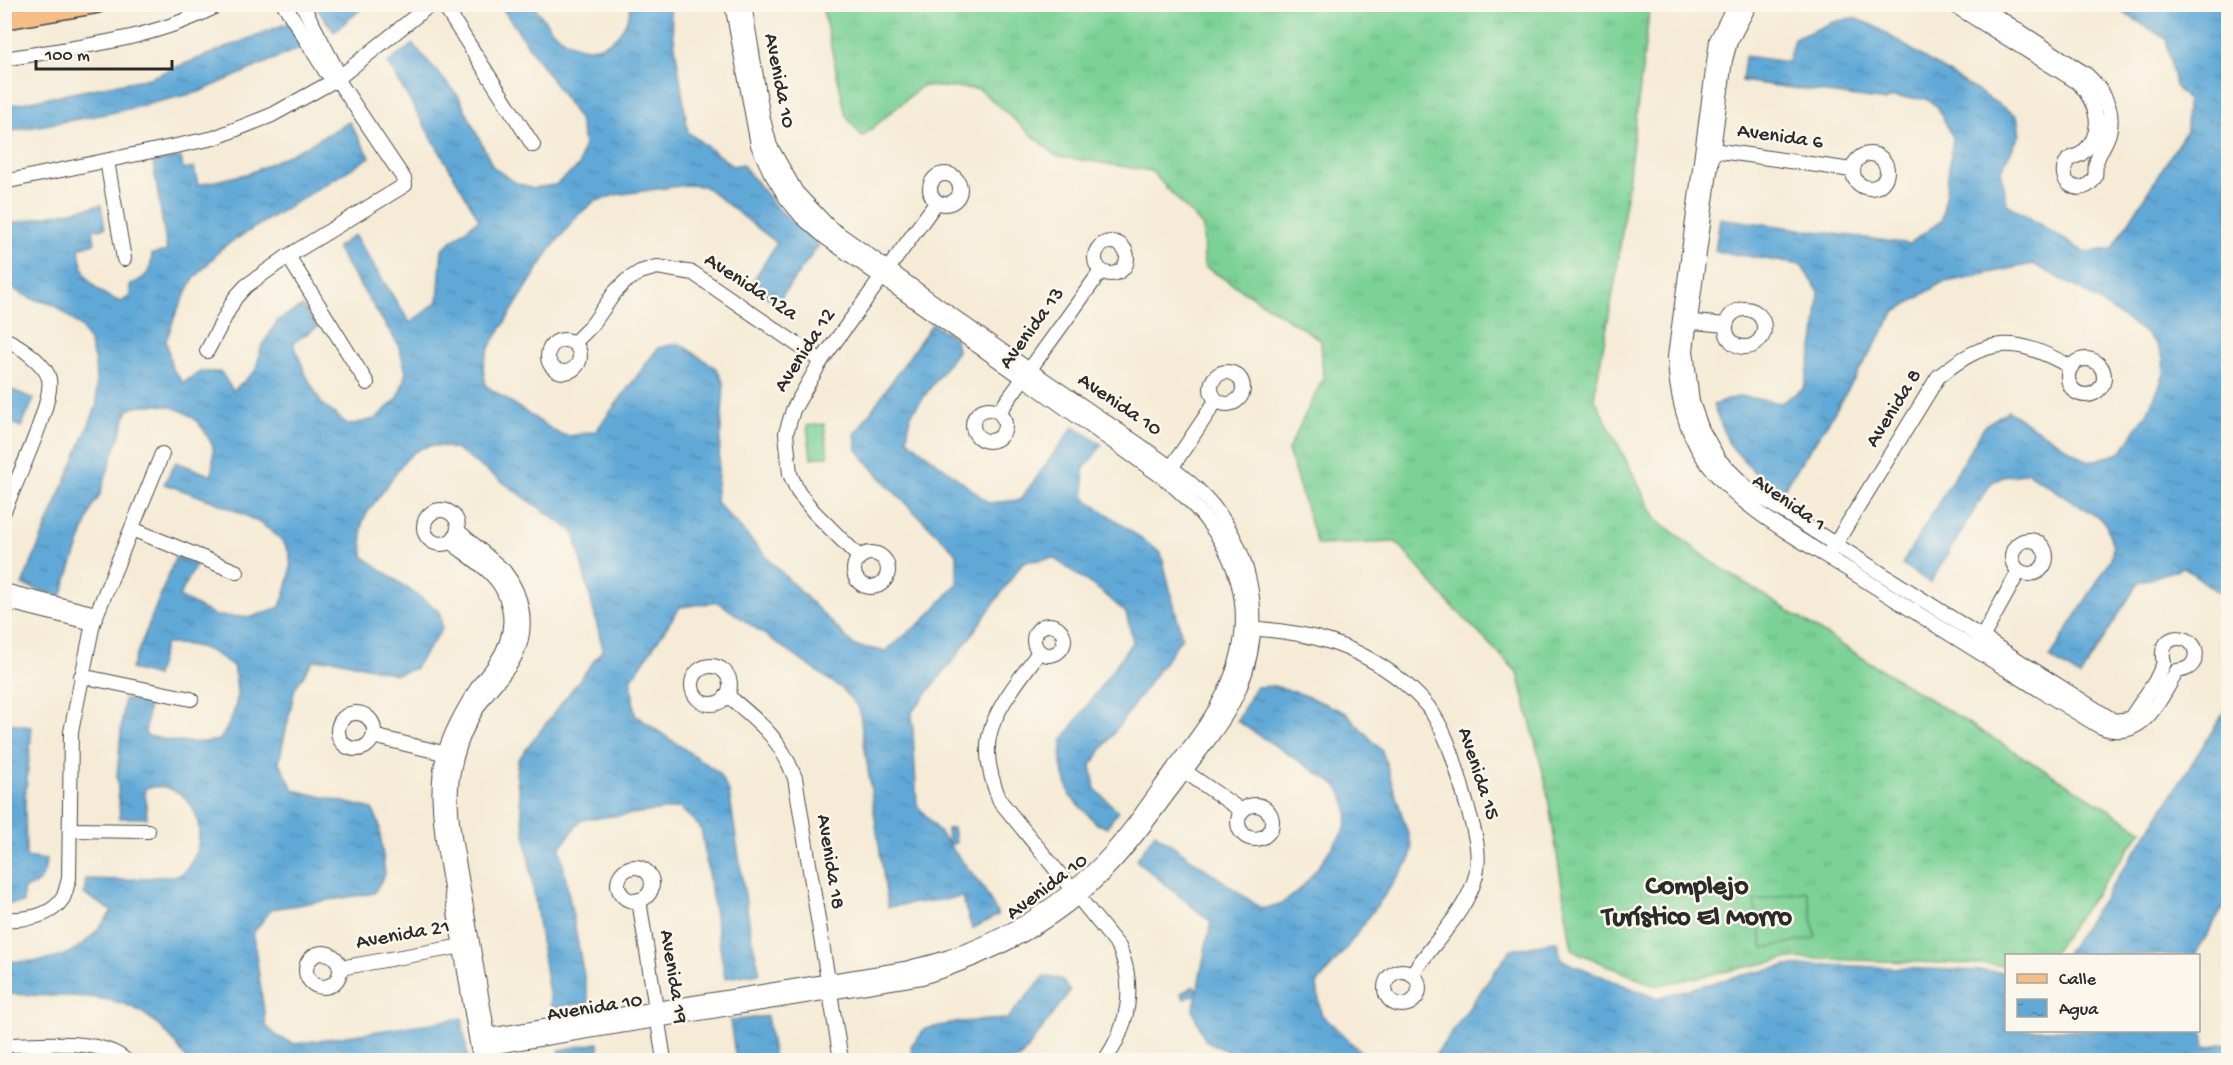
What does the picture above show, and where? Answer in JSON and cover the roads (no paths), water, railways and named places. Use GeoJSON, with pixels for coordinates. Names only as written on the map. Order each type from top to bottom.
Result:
{"type":"FeatureCollection","features":[{"type":"Feature","properties":{"kind":"main road"},"geometry":{"type":"LineString","coordinates":[[4,20],[97,4]]}},
{"type":"Feature","properties":{"kind":"street"},"geometry":{"type":"LineString","coordinates":[[4,59],[84,46],[158,30],[220,4]]}},
{"type":"Feature","properties":{"kind":"street"},"geometry":{"type":"LineString","coordinates":[[207,351],[241,290],[288,256],[405,185],[404,179],[337,79],[326,72],[284,4]]}},
{"type":"Feature","properties":{"kind":"street"},"geometry":{"type":"LineString","coordinates":[[302,4],[335,67],[337,79]]}},
{"type":"Feature","properties":{"kind":"street"},"geometry":{"type":"LineString","coordinates":[[4,182],[214,138],[272,115],[337,79],[431,4]]}},
{"type":"Feature","properties":{"kind":"street"},"geometry":{"type":"LineString","coordinates":[[443,4],[533,145]]}},
{"type":"Feature","properties":{"kind":"street","name":"Avenida 10"},"geometry":{"type":"LineString","coordinates":[[732,4],[745,49]]}},
{"type":"Feature","properties":{"kind":"street","name":"Avenida 10"},"geometry":{"type":"LineString","coordinates":[[454,536],[504,570],[522,606],[523,621],[522,636],[515,656],[475,712],[451,755],[452,819],[466,946],[484,1049],[575,1027],[828,987],[948,958],[1005,939],[1046,908],[1075,893],[1131,834],[1181,768],[1218,705],[1233,688],[1237,661],[1248,629],[1235,569],[1223,531],[1186,496],[1168,473],[886,273],[814,228],[792,195],[770,171],[758,145],[745,49],[744,4]]}},
{"type":"Feature","properties":{"kind":"street","name":"Avenida 1"},"geometry":{"type":"LineString","coordinates":[[1708,149],[1717,40],[1735,4]]}},
{"type":"Feature","properties":{"kind":"street","name":"Avenida 1"},"geometry":{"type":"LineString","coordinates":[[1749,4],[1730,42],[1725,60],[1708,149],[1684,322],[1675,357],[1675,380],[1688,429],[1705,460],[1721,470],[1739,498],[1831,551],[1922,599],[1983,637],[2045,686],[2099,726],[2112,731],[2138,726],[2147,719],[2177,671],[2186,670],[2193,664],[2196,656],[2194,647],[2188,640],[2180,637],[2170,639],[2164,646],[2162,654],[2164,663],[2137,711],[2130,719],[2114,721],[2101,714],[2045,686],[1974,650],[1914,611],[1831,551]]}},
{"type":"Feature","properties":{"kind":"street"},"geometry":{"type":"LineString","coordinates":[[1978,4],[2072,64],[2098,85],[2104,95],[2110,120],[2109,133],[2095,166],[2095,177],[2092,183],[2082,188],[2071,186],[2064,177],[2065,165],[2073,157],[2089,158],[2095,166]]}},
{"type":"Feature","properties":{"kind":"street"},"geometry":{"type":"LineString","coordinates":[[1956,5],[2079,83],[2090,96],[2098,122],[2096,132],[2079,156]]}},
{"type":"Feature","properties":{"kind":"street","name":"Avenida 6"},"geometry":{"type":"LineString","coordinates":[[1708,149],[1852,170]]}},
{"type":"Feature","properties":{"kind":"street"},"geometry":{"type":"LineString","coordinates":[[107,161],[124,259]]}},
{"type":"Feature","properties":{"kind":"street","name":"Avenida 12"},"geometry":{"type":"LineString","coordinates":[[860,557],[814,512],[798,492],[790,474],[786,433],[793,410],[821,361],[936,202]]}},
{"type":"Feature","properties":{"kind":"street"},"geometry":{"type":"LineString","coordinates":[[288,256],[367,383]]}},
{"type":"Feature","properties":{"kind":"street","name":"Avenida 12a"},"geometry":{"type":"LineString","coordinates":[[573,343],[592,325],[615,292],[626,281],[640,272],[657,267],[693,273],[821,361]]}},
{"type":"Feature","properties":{"kind":"street","name":"Avenida 13"},"geometry":{"type":"LineString","coordinates":[[999,412],[1101,271]]}},
{"type":"Feature","properties":{"kind":"street"},"geometry":{"type":"LineString","coordinates":[[1684,322],[1726,325]]}},
{"type":"Feature","properties":{"kind":"street"},"geometry":{"type":"LineString","coordinates":[[4,339],[34,357],[49,377],[48,400],[11,476],[4,511]]}},
{"type":"Feature","properties":{"kind":"street","name":"Avenida 8"},"geometry":{"type":"LineString","coordinates":[[1831,551],[1938,377],[1961,358],[1988,347],[2017,345],[2044,352],[2071,367]]}},
{"type":"Feature","properties":{"kind":"street"},"geometry":{"type":"LineString","coordinates":[[1168,473],[1216,401]]}},
{"type":"Feature","properties":{"kind":"street"},"geometry":{"type":"LineString","coordinates":[[4,919],[31,918],[47,913],[62,898],[69,879],[71,732],[81,676],[94,619],[162,454]]}},
{"type":"Feature","properties":{"kind":"street"},"geometry":{"type":"LineString","coordinates":[[132,529],[237,572]]}},
{"type":"Feature","properties":{"kind":"street"},"geometry":{"type":"LineString","coordinates":[[1974,650],[2019,572]]}},
{"type":"Feature","properties":{"kind":"street"},"geometry":{"type":"LineString","coordinates":[[4,591],[94,619]]}},
{"type":"Feature","properties":{"kind":"street"},"geometry":{"type":"LineString","coordinates":[[1914,611],[1922,599]]}},
{"type":"Feature","properties":{"kind":"street"},"geometry":{"type":"LineString","coordinates":[[4,601],[94,619]]}},
{"type":"Feature","properties":{"kind":"street","name":"Avenida 15"},"geometry":{"type":"LineString","coordinates":[[1248,629],[1313,637],[1340,644],[1376,662],[1419,696],[1432,712],[1451,750],[1477,845],[1478,862],[1475,878],[1464,902],[1412,974]]}},
{"type":"Feature","properties":{"kind":"street"},"geometry":{"type":"LineString","coordinates":[[1039,652],[996,717],[988,737],[988,760],[992,784],[1000,801],[1119,947],[1127,972],[1129,988],[1127,1015],[1109,1059]]}},
{"type":"Feature","properties":{"kind":"street"},"geometry":{"type":"LineString","coordinates":[[2164,663],[2177,671]]}},
{"type":"Feature","properties":{"kind":"street"},"geometry":{"type":"LineString","coordinates":[[81,676],[191,699]]}},
{"type":"Feature","properties":{"kind":"street","name":"Avenida 18"},"geometry":{"type":"LineString","coordinates":[[727,695],[768,729],[786,755],[795,778],[841,1060]]}},
{"type":"Feature","properties":{"kind":"street"},"geometry":{"type":"LineString","coordinates":[[373,736],[451,755]]}},
{"type":"Feature","properties":{"kind":"street"},"geometry":{"type":"LineString","coordinates":[[1181,768],[1242,811]]}},
{"type":"Feature","properties":{"kind":"street"},"geometry":{"type":"LineString","coordinates":[[70,830],[148,831]]}},
{"type":"Feature","properties":{"kind":"street","name":"Avenida 19"},"geometry":{"type":"LineString","coordinates":[[639,900],[664,1060]]}},
{"type":"Feature","properties":{"kind":"street","name":"Avenida 21"},"geometry":{"type":"LineString","coordinates":[[340,968],[466,946]]}},
{"type":"Feature","properties":{"kind":"street"},"geometry":{"type":"LineString","coordinates":[[4,1045],[92,1045],[125,1060]]}},
{"type":"Feature","properties":{"kind":"water"},"geometry":{"type":"Polygon","coordinates":[[[322,4],[366,5],[334,32],[317,8],[322,4]]]}},
{"type":"Feature","properties":{"kind":"water"},"geometry":{"type":"Polygon","coordinates":[[[500,5],[534,5],[559,37],[576,46],[588,48],[608,43],[616,36],[623,28],[631,5],[669,5],[688,132],[733,166],[742,164],[776,207],[819,245],[776,304],[751,284],[777,243],[704,186],[686,185],[615,195],[594,202],[578,215],[549,251],[489,348],[483,366],[486,386],[559,434],[570,436],[596,431],[658,348],[679,343],[717,369],[724,384],[716,502],[778,569],[855,646],[885,651],[924,620],[957,584],[957,554],[886,484],[857,450],[855,434],[932,324],[955,338],[957,351],[910,416],[907,439],[989,503],[1020,500],[1074,426],[1102,445],[1083,470],[1085,498],[1161,553],[1182,637],[1091,765],[1095,789],[1118,811],[1107,827],[1097,824],[1070,796],[1061,764],[1062,741],[1133,641],[1126,613],[1102,592],[1053,558],[1023,562],[958,654],[912,712],[917,805],[948,843],[947,829],[953,828],[956,843],[949,845],[983,887],[998,915],[972,929],[962,897],[888,907],[859,708],[842,689],[718,602],[680,607],[631,680],[635,715],[718,772],[729,792],[751,935],[760,973],[725,978],[701,828],[680,808],[581,820],[560,848],[589,1003],[551,1008],[516,773],[518,760],[603,649],[574,532],[457,450],[443,446],[431,446],[421,448],[406,460],[370,509],[362,524],[363,554],[365,558],[435,608],[440,613],[442,629],[414,669],[396,674],[333,659],[313,661],[295,688],[279,762],[294,790],[372,809],[379,823],[385,874],[374,893],[272,909],[253,933],[266,1026],[278,1037],[295,1044],[462,1018],[468,1060],[187,1060],[160,1026],[132,1007],[98,998],[5,994],[4,961],[39,961],[67,954],[90,938],[112,911],[84,894],[86,879],[123,880],[180,875],[196,853],[199,827],[190,803],[180,794],[168,788],[156,786],[145,788],[147,818],[120,818],[117,776],[124,699],[149,703],[145,735],[182,742],[220,740],[234,713],[237,688],[233,666],[202,648],[185,644],[165,644],[156,676],[131,669],[176,556],[196,565],[179,597],[216,616],[252,617],[280,607],[291,563],[287,548],[266,527],[232,509],[164,484],[176,462],[212,476],[213,447],[200,425],[183,411],[161,405],[150,405],[128,410],[99,497],[93,505],[61,596],[22,585],[97,405],[95,363],[90,344],[82,328],[55,305],[33,299],[5,285],[5,225],[101,205],[105,228],[93,230],[95,243],[79,248],[80,258],[90,282],[103,293],[121,302],[130,296],[130,285],[147,274],[151,266],[152,254],[167,251],[153,162],[181,157],[183,169],[194,167],[198,185],[250,173],[305,147],[349,122],[370,157],[223,247],[193,280],[176,313],[166,341],[172,368],[183,383],[200,372],[221,372],[233,391],[256,370],[261,348],[278,320],[303,306],[317,327],[293,343],[306,375],[322,404],[349,425],[375,419],[398,398],[406,372],[398,344],[336,248],[354,235],[410,323],[438,301],[442,249],[479,219],[388,63],[413,44],[459,97],[493,167],[514,182],[532,188],[555,185],[579,166],[584,143],[579,119],[500,5]]]}},
{"type":"Feature","properties":{"kind":"water"},"geometry":{"type":"Polygon","coordinates":[[[2111,5],[2228,5],[2228,428],[2218,445],[2228,499],[2228,595],[2216,591],[2184,567],[2138,583],[2080,677],[2050,658],[2111,559],[2113,546],[2105,522],[2027,472],[2014,476],[2007,475],[1991,483],[1930,583],[1902,564],[1985,425],[2008,411],[2089,462],[2120,453],[2147,413],[2160,385],[2164,373],[2163,358],[2157,345],[2145,333],[2082,290],[2033,264],[1941,283],[1894,313],[1832,416],[1781,493],[1765,484],[1729,444],[1713,405],[1740,396],[1781,403],[1804,388],[1815,338],[1819,292],[1801,265],[1715,251],[1720,218],[1909,244],[1942,220],[1953,138],[1937,106],[1926,99],[1892,97],[1885,101],[1742,81],[1745,56],[1788,62],[1794,39],[1833,22],[1854,18],[1874,26],[2017,116],[2020,134],[2001,170],[2007,204],[2084,252],[2112,249],[2186,131],[2187,100],[2175,86],[2166,39],[2111,5]]]}},
{"type":"Feature","properties":{"kind":"water"},"geometry":{"type":"Polygon","coordinates":[[[288,23],[304,46],[199,92],[106,114],[5,132],[5,106],[149,78],[288,23]]]}},
{"type":"Feature","properties":{"kind":"water"},"geometry":{"type":"Polygon","coordinates":[[[5,387],[34,399],[21,427],[5,420],[5,387]]]}},
{"type":"Feature","properties":{"kind":"water"},"geometry":{"type":"Polygon","coordinates":[[[4,681],[8,723],[32,727],[25,799],[26,857],[46,860],[41,879],[29,888],[23,889],[23,903],[5,904],[4,681]]]}},
{"type":"Feature","properties":{"kind":"water"},"geometry":{"type":"Polygon","coordinates":[[[1274,686],[1302,694],[1346,713],[1382,751],[1412,847],[1410,860],[1345,950],[1317,984],[1321,1014],[1367,1060],[1243,1060],[1205,1040],[1193,1011],[1197,993],[1184,999],[1181,993],[1194,986],[1197,991],[1211,922],[1136,860],[1155,833],[1261,908],[1272,907],[1282,902],[1309,880],[1345,828],[1346,806],[1336,785],[1237,721],[1256,687],[1274,686]]]}},
{"type":"Feature","properties":{"kind":"water"},"geometry":{"type":"Polygon","coordinates":[[[2228,706],[2228,900],[2196,954],[2066,954],[2149,831],[2228,706]]]}},
{"type":"Feature","properties":{"kind":"water"},"geometry":{"type":"Polygon","coordinates":[[[1558,941],[1561,960],[1656,998],[1734,977],[1787,966],[1823,965],[2005,972],[2005,1032],[2200,1032],[2200,1011],[2205,1047],[2228,1043],[2228,1060],[2010,1060],[1990,1054],[1938,1060],[1432,1060],[1510,950],[1558,941]]]}},
{"type":"Feature","properties":{"kind":"water"},"geometry":{"type":"Polygon","coordinates":[[[1044,977],[1061,979],[1070,991],[1019,1060],[913,1060],[911,1046],[925,1029],[958,1022],[1007,1019],[1044,977]]]}},
{"type":"Feature","properties":{"kind":"water"},"geometry":{"type":"Polygon","coordinates":[[[767,1016],[774,1060],[736,1060],[730,1021],[767,1016]]]}},
{"type":"Feature","properties":{"kind":"water"},"geometry":{"type":"Polygon","coordinates":[[[598,1043],[600,1060],[561,1060],[559,1050],[598,1043]]]}},
{"type":"Feature","properties":{"kind":"district","name":"Complejo Turístico El Morro"},"geometry":{"type":"Point","coordinates":[1697,904]}}]}
